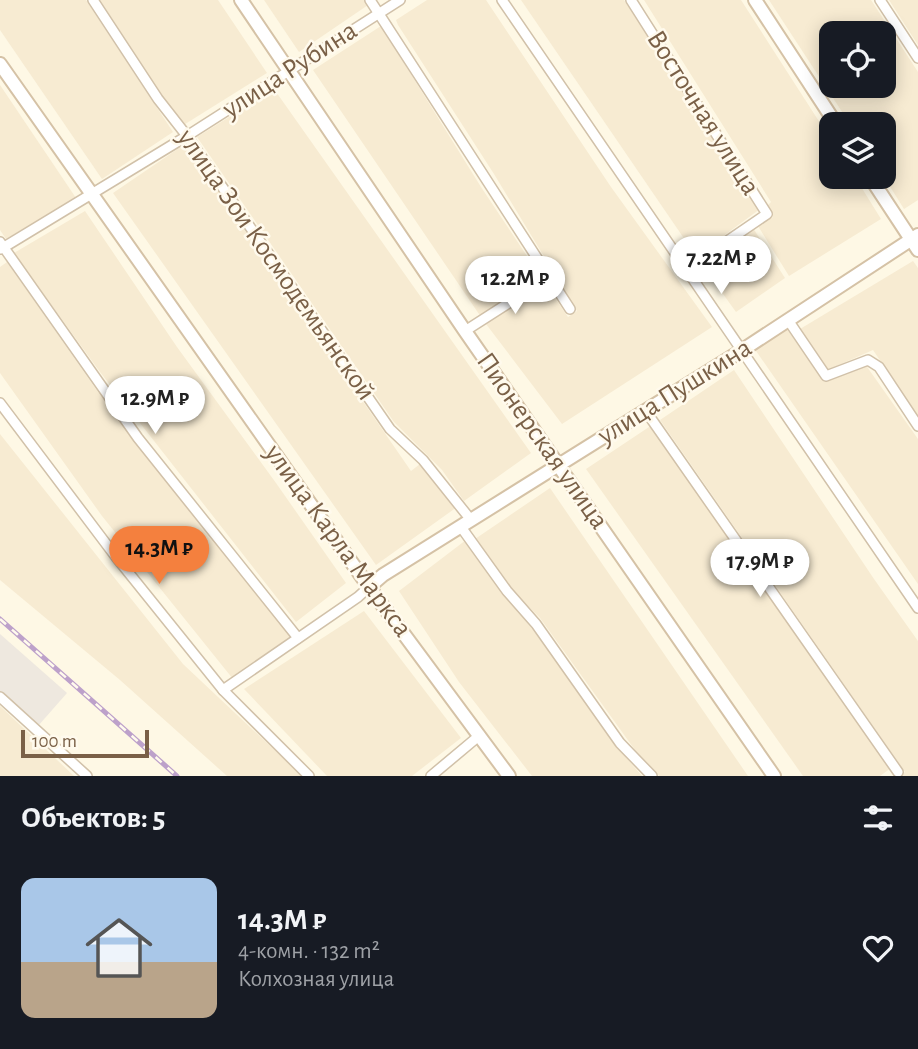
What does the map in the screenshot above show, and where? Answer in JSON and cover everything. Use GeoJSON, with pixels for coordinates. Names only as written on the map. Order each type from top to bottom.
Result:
{"type":"FeatureCollection","features":[{"type":"Feature","properties":{"kind":"street","name":"улица Зои Космодемьянской"},"geometry":{"type":"LineString","coordinates":[[93,0],[158,99],[187,136],[390,429],[423,460],[466,523],[507,591],[536,624],[620,743],[652,776]]}},
{"type":"Feature","properties":{"kind":"street","name":"Пионерская улица"},"geometry":{"type":"LineString","coordinates":[[241,0],[465,331],[774,776]]}},
{"type":"Feature","properties":{"kind":"street"},"geometry":{"type":"LineString","coordinates":[[370,0],[570,309]]}},
{"type":"Feature","properties":{"kind":"street","name":"улица Рубина"},"geometry":{"type":"LineString","coordinates":[[1,247],[92,195],[400,0]]}},
{"type":"Feature","properties":{"kind":"street"},"geometry":{"type":"LineString","coordinates":[[502,0],[918,608]]}},
{"type":"Feature","properties":{"kind":"street","name":"Восточная улица"},"geometry":{"type":"LineString","coordinates":[[631,0],[767,214],[685,270]]}},
{"type":"Feature","properties":{"kind":"street"},"geometry":{"type":"LineString","coordinates":[[755,0],[828,112]]}},
{"type":"Feature","properties":{"kind":"street"},"geometry":{"type":"LineString","coordinates":[[880,0],[918,58]]}},
{"type":"Feature","properties":{"kind":"street","name":"улица Карла Маркса"},"geometry":{"type":"LineString","coordinates":[[0,64],[369,587],[509,776]]}},
{"type":"Feature","properties":{"kind":"street"},"geometry":{"type":"LineString","coordinates":[[879,189],[916,241]]}},
{"type":"Feature","properties":{"kind":"street","name":"улица Пушкина"},"geometry":{"type":"LineString","coordinates":[[223,690],[358,597],[383,575],[916,241]]}},
{"type":"Feature","properties":{"kind":"street"},"geometry":{"type":"LineString","coordinates":[[1,247],[138,438],[298,638]]}},
{"type":"Feature","properties":{"kind":"street"},"geometry":{"type":"LineString","coordinates":[[465,331],[549,277]]}},
{"type":"Feature","properties":{"kind":"street"},"geometry":{"type":"LineString","coordinates":[[788,320],[826,376],[867,360],[879,367],[918,426]]}},
{"type":"Feature","properties":{"kind":"street"},"geometry":{"type":"LineString","coordinates":[[0,403],[116,556],[223,690],[309,776]]}},
{"type":"Feature","properties":{"kind":"street"},"geometry":{"type":"LineString","coordinates":[[645,410],[898,772]]}},
{"type":"Feature","properties":{"kind":"street"},"geometry":{"type":"LineString","coordinates":[[0,697],[87,776]]}},
{"type":"Feature","properties":{"kind":"street"},"geometry":{"type":"LineString","coordinates":[[431,776],[480,735]]}},
{"type":"Feature","properties":{"kind":"shaded area"},"geometry":{"type":"Polygon","coordinates":[[[0,0],[86,0],[173,132],[102,179],[0,30],[0,0]]]}},
{"type":"Feature","properties":{"kind":"shaded area"},"geometry":{"type":"Polygon","coordinates":[[[100,0],[218,0],[267,73],[182,126],[100,0]]]}},
{"type":"Feature","properties":{"kind":"shaded area"},"geometry":{"type":"Polygon","coordinates":[[[264,0],[365,0],[368,5],[299,52],[264,0]]]}},
{"type":"Feature","properties":{"kind":"shaded area"},"geometry":{"type":"Polygon","coordinates":[[[427,0],[486,0],[611,187],[712,327],[562,424],[486,324],[545,283],[568,317],[577,311],[494,174],[398,25],[396,20],[427,0]]]}},
{"type":"Feature","properties":{"kind":"shaded area"},"geometry":{"type":"Polygon","coordinates":[[[521,0],[624,0],[760,209],[696,256],[521,0]]]}},
{"type":"Feature","properties":{"kind":"shaded area"},"geometry":{"type":"Polygon","coordinates":[[[644,0],[741,0],[819,121],[819,189],[862,189],[881,219],[789,276],[758,226],[773,217],[767,206],[771,202],[644,0]]]}},
{"type":"Feature","properties":{"kind":"shaded area"},"geometry":{"type":"Polygon","coordinates":[[[769,0],[871,0],[885,21],[819,21],[819,77],[769,0]]]}},
{"type":"Feature","properties":{"kind":"shaded area"},"geometry":{"type":"Polygon","coordinates":[[[889,0],[918,0],[918,45],[889,0]]]}},
{"type":"Feature","properties":{"kind":"shaded area"},"geometry":{"type":"Polygon","coordinates":[[[381,26],[481,187],[541,277],[481,317],[313,70],[381,26]]]}},
{"type":"Feature","properties":{"kind":"shaded area"},"geometry":{"type":"Polygon","coordinates":[[[896,38],[918,72],[918,200],[904,209],[892,189],[896,189],[896,112],[842,112],[833,98],[896,98],[896,38]]]}},
{"type":"Feature","properties":{"kind":"shaded area"},"geometry":{"type":"Polygon","coordinates":[[[0,85],[76,198],[6,239],[0,230],[0,85]]]}},
{"type":"Feature","properties":{"kind":"shaded area"},"geometry":{"type":"Polygon","coordinates":[[[274,89],[531,453],[464,501],[442,470],[394,422],[197,137],[274,89]]]}},
{"type":"Feature","properties":{"kind":"shaded area"},"geometry":{"type":"Polygon","coordinates":[[[185,144],[411,471],[420,464],[424,466],[457,507],[376,565],[113,193],[185,144]]]}},
{"type":"Feature","properties":{"kind":"shaded area"},"geometry":{"type":"Polygon","coordinates":[[[85,211],[177,347],[346,583],[296,622],[100,372],[14,253],[85,211]]]}},
{"type":"Feature","properties":{"kind":"shaded area"},"geometry":{"type":"Polygon","coordinates":[[[753,228],[785,278],[736,312],[700,262],[753,228]]]}},
{"type":"Feature","properties":{"kind":"shaded area"},"geometry":{"type":"Polygon","coordinates":[[[913,261],[918,268],[918,416],[873,350],[827,370],[800,329],[913,261]]]}},
{"type":"Feature","properties":{"kind":"shaded area"},"geometry":{"type":"Polygon","coordinates":[[[7,262],[98,392],[293,637],[233,679],[102,516],[0,373],[0,267],[7,262]]]}},
{"type":"Feature","properties":{"kind":"shaded area"},"geometry":{"type":"Polygon","coordinates":[[[786,328],[826,382],[865,364],[918,439],[918,584],[754,348],[786,328]]]}},
{"type":"Feature","properties":{"kind":"shaded area"},"geometry":{"type":"Polygon","coordinates":[[[734,370],[918,641],[918,776],[899,776],[905,772],[660,420],[734,370]]]}},
{"type":"Feature","properties":{"kind":"shaded area"},"geometry":{"type":"Polygon","coordinates":[[[652,425],[891,768],[880,776],[803,776],[586,469],[652,425]]]}},
{"type":"Feature","properties":{"kind":"shaded area"},"geometry":{"type":"Polygon","coordinates":[[[0,434],[183,664],[302,776],[227,776],[120,680],[0,580],[0,434]]]}},
{"type":"Feature","properties":{"kind":"shaded area"},"geometry":{"type":"Polygon","coordinates":[[[550,488],[748,776],[659,776],[635,750],[540,618],[507,585],[475,539],[550,488]]]}},
{"type":"Feature","properties":{"kind":"shaded area"},"geometry":{"type":"Polygon","coordinates":[[[466,540],[553,656],[611,740],[642,776],[532,776],[459,682],[399,591],[466,540]]]}},
{"type":"Feature","properties":{"kind":"shaded area"},"geometry":{"type":"Polygon","coordinates":[[[364,611],[461,738],[412,776],[327,776],[244,689],[364,611]]]}},
{"type":"Feature","properties":{"kind":"shaded area"},"geometry":{"type":"Polygon","coordinates":[[[0,634],[67,693],[38,726],[0,691],[0,634]]]}},
{"type":"Feature","properties":{"kind":"shaded area"},"geometry":{"type":"Polygon","coordinates":[[[0,706],[74,776],[0,776],[0,706]]]}},
{"type":"Feature","properties":{"kind":"railway"},"geometry":{"type":"LineString","coordinates":[[0,619],[177,776]]}}]}
